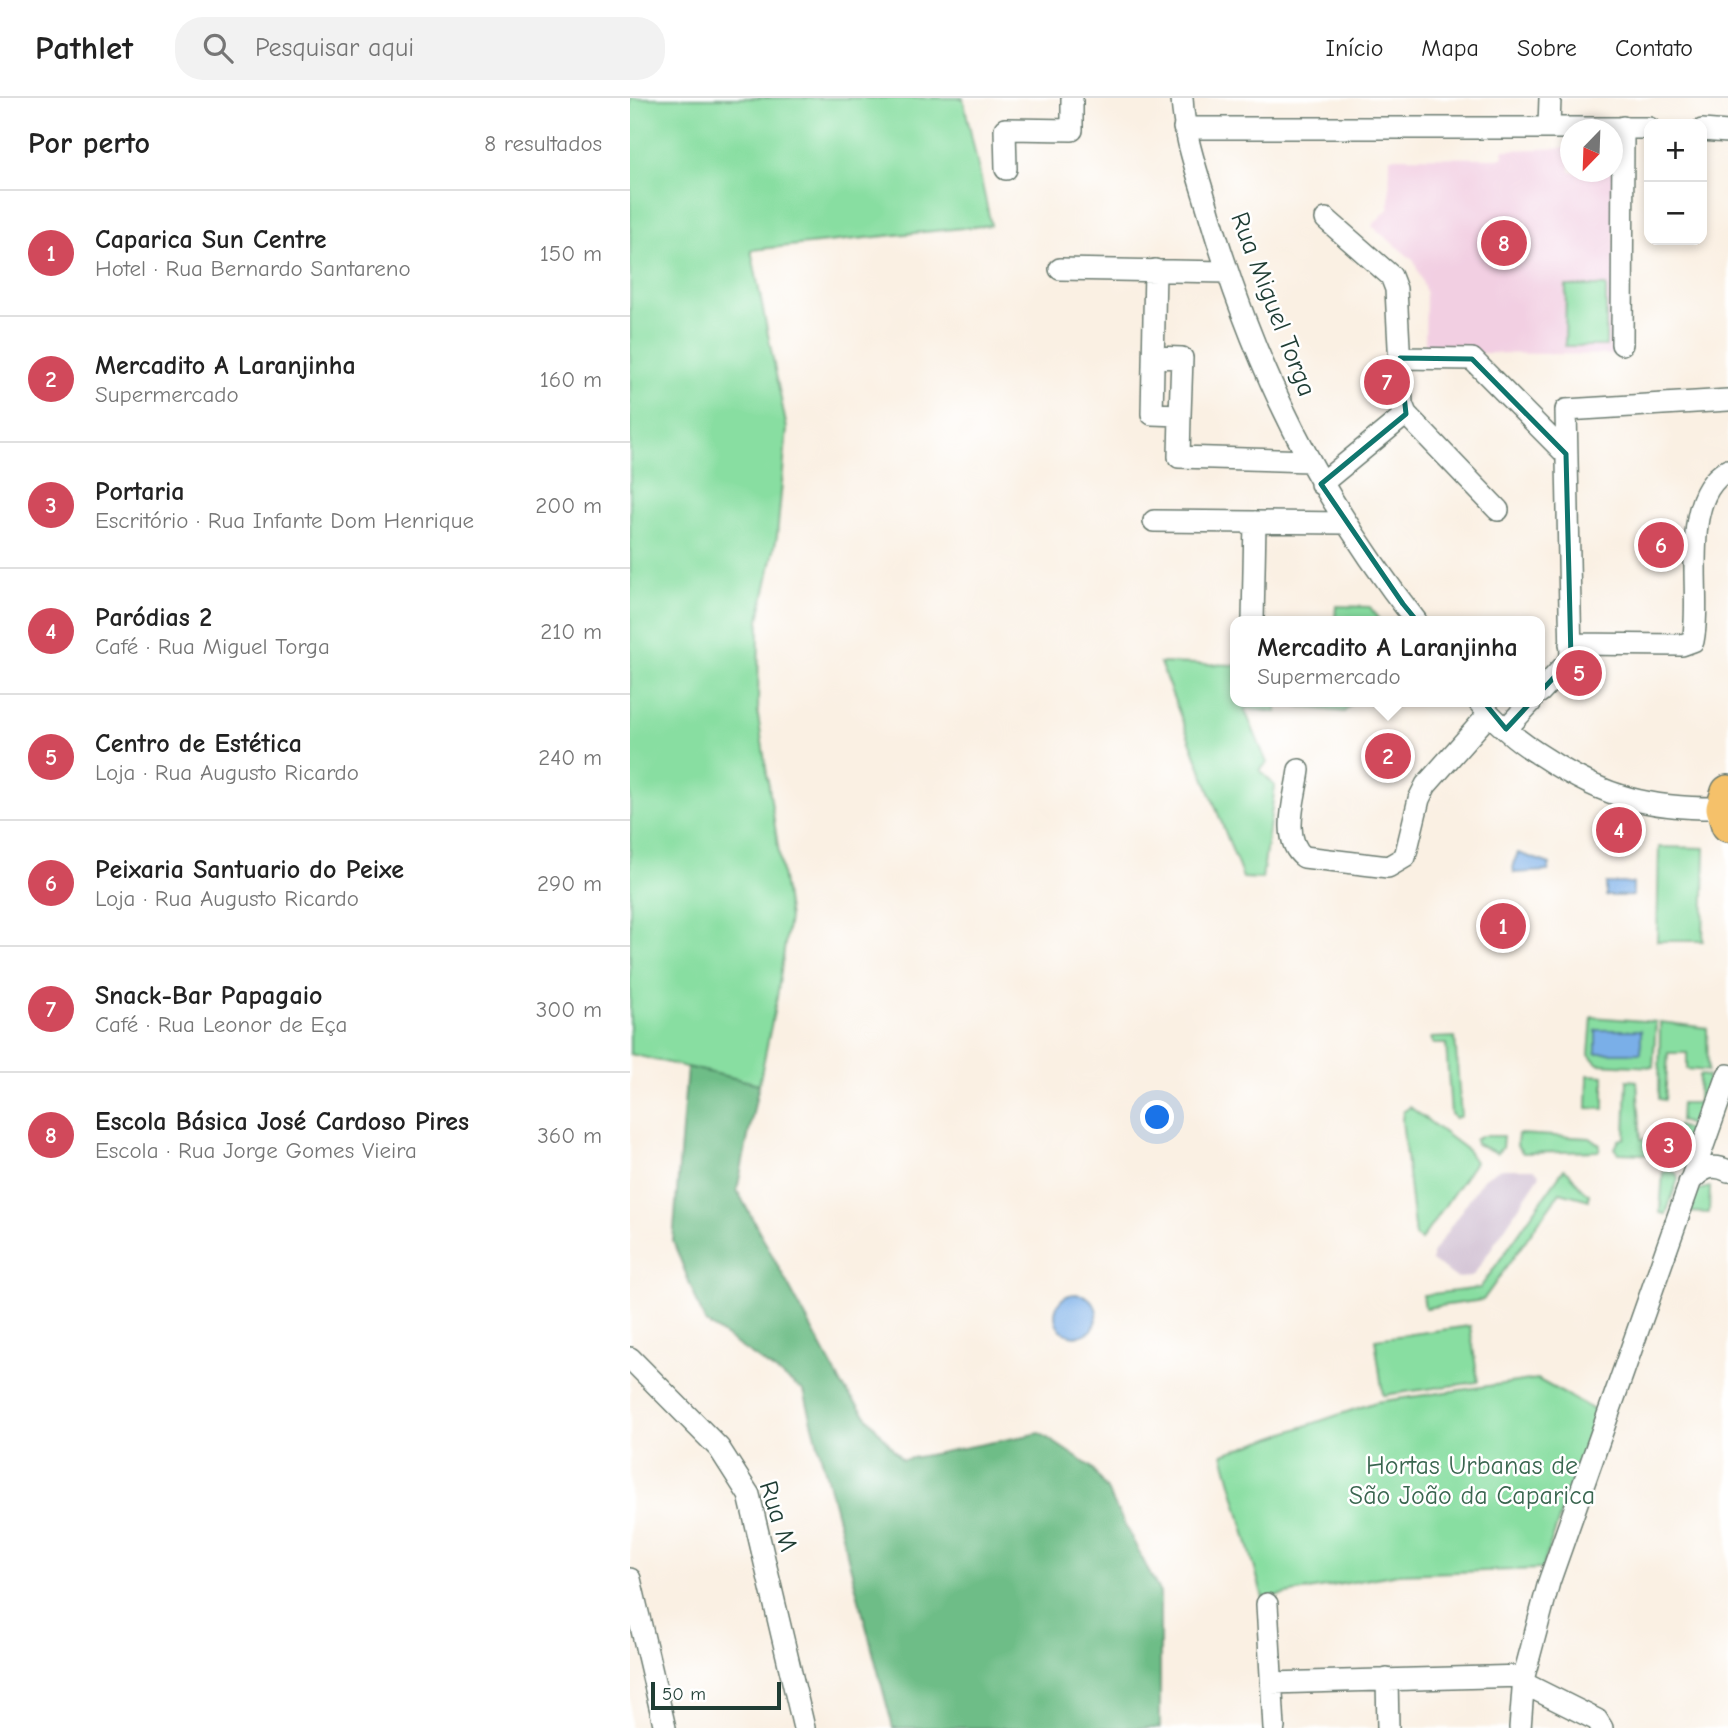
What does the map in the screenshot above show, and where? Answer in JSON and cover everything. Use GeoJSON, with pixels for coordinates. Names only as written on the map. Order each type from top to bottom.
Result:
{"type":"FeatureCollection","features":[{"type":"Feature","properties":{"kind":"street"},"geometry":{"type":"LineString","coordinates":[[1006,169],[1005,130],[1072,130],[1072,98]]}},
{"type":"Feature","properties":{"kind":"street","name":"Rua Miguel Torga"},"geometry":{"type":"LineString","coordinates":[[1182,98],[1184,128],[1227,272],[1267,379],[1321,484],[1412,616]]}},
{"type":"Feature","properties":{"kind":"street"},"geometry":{"type":"LineString","coordinates":[[1549,128],[1550,98]]}},
{"type":"Feature","properties":{"kind":"street"},"geometry":{"type":"LineString","coordinates":[[1623,127],[1644,128]]}},
{"type":"Feature","properties":{"kind":"street"},"geometry":{"type":"LineString","coordinates":[[1184,128],[1560,128]]}},
{"type":"Feature","properties":{"kind":"street"},"geometry":{"type":"LineString","coordinates":[[1707,130],[1728,132]]}},
{"type":"Feature","properties":{"kind":"street"},"geometry":{"type":"LineString","coordinates":[[1622,344],[1623,182]]}},
{"type":"Feature","properties":{"kind":"street"},"geometry":{"type":"LineString","coordinates":[[1326,219],[1391,276],[1396,289],[1402,404],[1406,414],[1498,510]]}},
{"type":"Feature","properties":{"kind":"street"},"geometry":{"type":"LineString","coordinates":[[1060,269],[1227,272]]}},
{"type":"Feature","properties":{"kind":"street"},"geometry":{"type":"LineString","coordinates":[[1155,270],[1152,414],[1180,415]]}},
{"type":"Feature","properties":{"kind":"street"},"geometry":{"type":"LineString","coordinates":[[1154,357],[1182,358],[1179,457],[1309,461]]}},
{"type":"Feature","properties":{"kind":"street"},"geometry":{"type":"LineString","coordinates":[[1400,358],[1472,359],[1566,454]]}},
{"type":"Feature","properties":{"kind":"street"},"geometry":{"type":"LineString","coordinates":[[1545,687],[1571,659],[1566,411],[1728,400]]}},
{"type":"Feature","properties":{"kind":"street"},"geometry":{"type":"LineString","coordinates":[[1321,484],[1406,414]]}},
{"type":"Feature","properties":{"kind":"street"},"geometry":{"type":"LineString","coordinates":[[1570,644],[1682,645],[1693,641],[1697,523],[1705,492],[1728,470]]}},
{"type":"Feature","properties":{"kind":"street"},"geometry":{"type":"LineString","coordinates":[[1154,521],[1346,523]]}},
{"type":"Feature","properties":{"kind":"street"},"geometry":{"type":"LineString","coordinates":[[1253,616],[1255,522]]}},
{"type":"Feature","properties":{"kind":"street"},"geometry":{"type":"LineString","coordinates":[[1506,729],[1526,707]]}},
{"type":"Feature","properties":{"kind":"street"},"geometry":{"type":"LineString","coordinates":[[1299,770],[1291,836],[1298,853],[1304,857],[1388,867],[1405,857],[1419,799],[1426,785],[1484,708],[1506,729],[1572,776],[1615,796],[1669,808],[1726,808]]}},
{"type":"Feature","properties":{"kind":"street"},"geometry":{"type":"LineString","coordinates":[[1520,1728],[1523,1679],[1553,1569],[1728,1075]]}},
{"type":"Feature","properties":{"kind":"street"},"geometry":{"type":"LineString","coordinates":[[1687,1185],[1698,1171],[1713,1166],[1728,1171]]}},
{"type":"Feature","properties":{"kind":"street","name":"Rua M"},"geometry":{"type":"LineString","coordinates":[[630,1358],[719,1448],[748,1495],[804,1728]]}},
{"type":"Feature","properties":{"kind":"street"},"geometry":{"type":"LineString","coordinates":[[630,1579],[665,1728]]}},
{"type":"Feature","properties":{"kind":"street"},"geometry":{"type":"LineString","coordinates":[[1267,1604],[1274,1728]]}},
{"type":"Feature","properties":{"kind":"street"},"geometry":{"type":"LineString","coordinates":[[1387,1679],[1388,1728]]}},
{"type":"Feature","properties":{"kind":"street"},"geometry":{"type":"LineString","coordinates":[[1272,1683],[1387,1679],[1523,1679],[1597,1720],[1602,1728]]}},
{"type":"Feature","properties":{"kind":"highlighted area"},"geometry":{"type":"Polygon","coordinates":[[[1400,358],[1472,359],[1566,454],[1571,659],[1506,729],[1403,604],[1321,484],[1406,414],[1400,358]]]}},
{"type":"Feature","properties":{"kind":"shaded area"},"geometry":{"type":"Polygon","coordinates":[[[1560,148],[1560,182],[1615,182],[1614,355],[1425,352],[1426,292],[1414,261],[1372,226],[1389,208],[1390,157],[1503,158],[1503,150],[1560,148]]]}},
{"type":"Feature","properties":{"kind":"shaded area"},"geometry":{"type":"Polygon","coordinates":[[[1499,1169],[1534,1169],[1540,1175],[1474,1274],[1457,1278],[1432,1261],[1432,1254],[1483,1179],[1499,1169]]]}},
{"type":"Feature","properties":{"kind":"green space"},"geometry":{"type":"Polygon","coordinates":[[[630,98],[963,98],[991,225],[751,250],[787,429],[777,536],[759,619],[758,716],[789,918],[777,997],[759,1084],[630,1054],[630,98]]]}},
{"type":"Feature","properties":{"kind":"green space"},"geometry":{"type":"Polygon","coordinates":[[[1566,286],[1606,286],[1606,346],[1565,346],[1566,286]]]}},
{"type":"Feature","properties":{"kind":"green space"},"geometry":{"type":"Polygon","coordinates":[[[1336,606],[1370,607],[1376,616],[1335,616],[1336,606]]]}},
{"type":"Feature","properties":{"kind":"green space"},"geometry":{"type":"Polygon","coordinates":[[[1160,663],[1230,665],[1230,707],[1276,707],[1276,712],[1244,708],[1267,763],[1260,770],[1275,786],[1262,879],[1243,878],[1160,663]]]}},
{"type":"Feature","properties":{"kind":"green space"},"geometry":{"type":"Polygon","coordinates":[[[1302,707],[1348,707],[1344,712],[1302,707]]]}},
{"type":"Feature","properties":{"kind":"green space"},"geometry":{"type":"Polygon","coordinates":[[[1659,847],[1705,848],[1703,941],[1657,941],[1659,847]]]}},
{"type":"Feature","properties":{"kind":"green space"},"geometry":{"type":"Polygon","coordinates":[[[1592,1017],[1656,1022],[1653,1067],[1598,1064],[1589,1055],[1592,1017]]]}},
{"type":"Feature","properties":{"kind":"green space"},"geometry":{"type":"Polygon","coordinates":[[[1660,1022],[1707,1028],[1708,1071],[1687,1069],[1687,1053],[1668,1053],[1665,1100],[1659,1099],[1660,1022]]]}},
{"type":"Feature","properties":{"kind":"green space"},"geometry":{"type":"Polygon","coordinates":[[[1455,1037],[1461,1116],[1455,1118],[1451,1114],[1446,1044],[1433,1044],[1431,1038],[1455,1037]]]}},
{"type":"Feature","properties":{"kind":"green space"},"geometry":{"type":"Polygon","coordinates":[[[687,1067],[759,1084],[737,1190],[843,1387],[902,1460],[1040,1433],[1091,1467],[1107,1490],[1160,1593],[1160,1728],[893,1728],[804,1391],[705,1322],[673,1241],[687,1067]]]}},
{"type":"Feature","properties":{"kind":"green space"},"geometry":{"type":"Polygon","coordinates":[[[1588,1075],[1604,1076],[1604,1109],[1587,1108],[1588,1075]]]}},
{"type":"Feature","properties":{"kind":"green space"},"geometry":{"type":"Polygon","coordinates":[[[1699,1075],[1708,1076],[1708,1097],[1696,1127],[1680,1121],[1681,1103],[1698,1103],[1699,1075]]]}},
{"type":"Feature","properties":{"kind":"green space"},"geometry":{"type":"Polygon","coordinates":[[[1627,1080],[1637,1081],[1641,1139],[1661,1141],[1661,1155],[1619,1153],[1615,1148],[1619,1140],[1625,1138],[1627,1080]]]}},
{"type":"Feature","properties":{"kind":"green space"},"geometry":{"type":"Polygon","coordinates":[[[1410,1107],[1467,1150],[1475,1162],[1421,1240],[1415,1236],[1402,1120],[1403,1112],[1410,1107]]]}},
{"type":"Feature","properties":{"kind":"green space"},"geometry":{"type":"Polygon","coordinates":[[[1677,1126],[1695,1132],[1689,1148],[1675,1154],[1677,1126]]]}},
{"type":"Feature","properties":{"kind":"green space"},"geometry":{"type":"Polygon","coordinates":[[[1518,1134],[1590,1138],[1600,1145],[1599,1151],[1523,1153],[1517,1146],[1518,1134]]]}},
{"type":"Feature","properties":{"kind":"green space"},"geometry":{"type":"Polygon","coordinates":[[[1481,1136],[1503,1136],[1502,1148],[1497,1153],[1476,1144],[1475,1140],[1481,1136]]]}},
{"type":"Feature","properties":{"kind":"green space"},"geometry":{"type":"Polygon","coordinates":[[[1564,1169],[1589,1194],[1589,1200],[1560,1192],[1483,1300],[1425,1308],[1423,1295],[1480,1288],[1564,1169]]]}},
{"type":"Feature","properties":{"kind":"green space"},"geometry":{"type":"Polygon","coordinates":[[[1663,1172],[1676,1173],[1678,1179],[1666,1214],[1660,1213],[1663,1172]]]}},
{"type":"Feature","properties":{"kind":"green space"},"geometry":{"type":"Polygon","coordinates":[[[1710,1187],[1709,1213],[1687,1212],[1697,1190],[1710,1187]]]}},
{"type":"Feature","properties":{"kind":"green space"},"geometry":{"type":"Polygon","coordinates":[[[1470,1326],[1478,1382],[1383,1395],[1375,1339],[1470,1326]]]}},
{"type":"Feature","properties":{"kind":"green space","name":"Hortas Urbanas de São João da Caparica"},"geometry":{"type":"Polygon","coordinates":[[[1537,1379],[1596,1411],[1542,1569],[1398,1574],[1263,1598],[1223,1454],[1376,1402],[1537,1379]]]}},
{"type":"Feature","properties":{"kind":"water"},"geometry":{"type":"Polygon","coordinates":[[[1518,853],[1550,864],[1548,871],[1514,873],[1513,864],[1518,853]]]}},
{"type":"Feature","properties":{"kind":"water"},"geometry":{"type":"Polygon","coordinates":[[[1606,883],[1633,883],[1633,896],[1606,896],[1606,883]]]}},
{"type":"Feature","properties":{"kind":"water"},"geometry":{"type":"Polygon","coordinates":[[[1596,1030],[1641,1030],[1641,1053],[1596,1053],[1596,1030]]]}},
{"type":"Feature","properties":{"kind":"water"},"geometry":{"type":"Polygon","coordinates":[[[1076,1294],[1091,1300],[1097,1315],[1091,1330],[1076,1336],[1061,1330],[1055,1315],[1061,1300],[1076,1294]]]}},
{"type":"Feature","properties":{"kind":"place","name":"Escola Básica José Cardoso Pires"},"geometry":{"type":"Point","coordinates":[1504,243]}},
{"type":"Feature","properties":{"kind":"place","name":"Snack-Bar Papagaio"},"geometry":{"type":"Point","coordinates":[1387,382]}},
{"type":"Feature","properties":{"kind":"place","name":"Peixaria Santuario do Peixe"},"geometry":{"type":"Point","coordinates":[1661,545]}},
{"type":"Feature","properties":{"kind":"place","name":"Centro de Estética"},"geometry":{"type":"Point","coordinates":[1579,673]}},
{"type":"Feature","properties":{"kind":"place","name":"Mercadito A Laranjinha"},"geometry":{"type":"Point","coordinates":[1388,756]}},
{"type":"Feature","properties":{"kind":"place","name":"Paródias 2"},"geometry":{"type":"Point","coordinates":[1619,830]}},
{"type":"Feature","properties":{"kind":"place","name":"Caparica Sun Centre"},"geometry":{"type":"Point","coordinates":[1503,926]}},
{"type":"Feature","properties":{"kind":"place","name":"Portaria"},"geometry":{"type":"Point","coordinates":[1669,1145]}}]}
